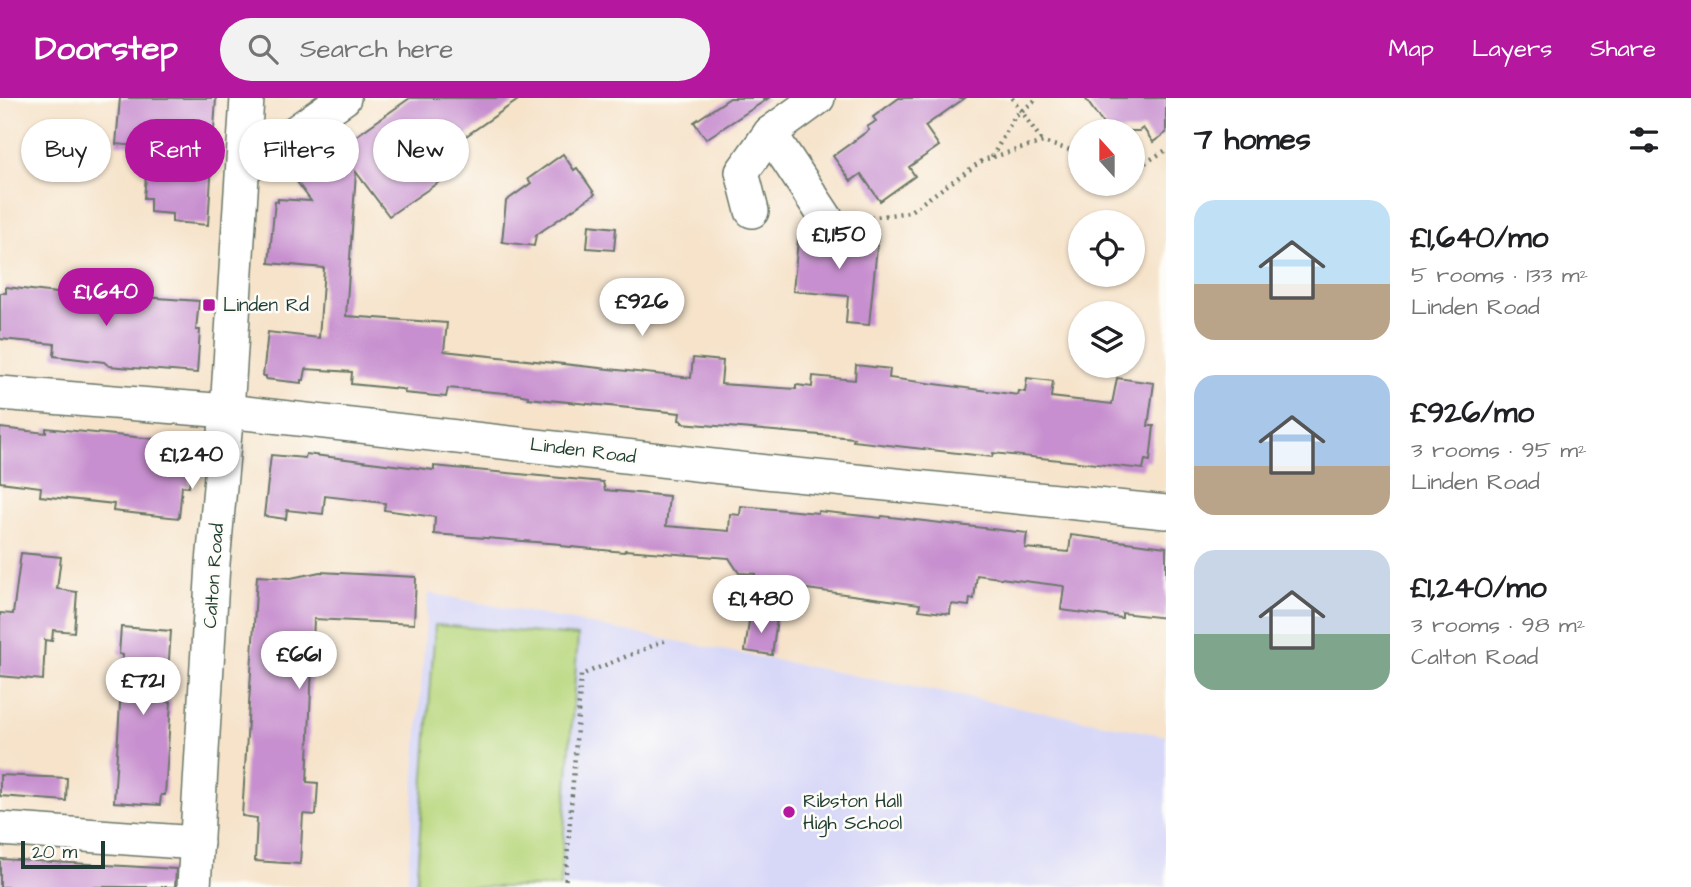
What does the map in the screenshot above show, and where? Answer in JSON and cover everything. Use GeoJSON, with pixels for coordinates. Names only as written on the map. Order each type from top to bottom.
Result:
{"type":"FeatureCollection","features":[{"type":"Feature","properties":{"kind":"street","name":"Calton Road"},"geometry":{"type":"LineString","coordinates":[[246,119],[247,98]]}},
{"type":"Feature","properties":{"kind":"street"},"geometry":{"type":"LineString","coordinates":[[314,119],[344,98]]}},
{"type":"Feature","properties":{"kind":"street"},"geometry":{"type":"LineString","coordinates":[[752,211],[742,172],[770,132],[818,98]]}},
{"type":"Feature","properties":{"kind":"street"},"geometry":{"type":"LineString","coordinates":[[770,132],[830,224]]}},
{"type":"Feature","properties":{"kind":"street","name":"Calton Road"},"geometry":{"type":"LineString","coordinates":[[194,887],[213,563],[227,411],[242,182]]}},
{"type":"Feature","properties":{"kind":"street","name":"Linden Road"},"geometry":{"type":"LineString","coordinates":[[0,393],[227,411],[766,472],[1166,512]]}},
{"type":"Feature","properties":{"kind":"street"},"geometry":{"type":"LineString","coordinates":[[0,829],[197,844]]}},
{"type":"Feature","properties":{"kind":"path"},"geometry":{"type":"LineString","coordinates":[[1012,98],[1043,142]]}},
{"type":"Feature","properties":{"kind":"path"},"geometry":{"type":"LineString","coordinates":[[992,158],[1015,116],[1038,98]]}},
{"type":"Feature","properties":{"kind":"path"},"geometry":{"type":"LineString","coordinates":[[830,224],[909,212],[983,160],[1043,142],[1068,149]]}},
{"type":"Feature","properties":{"kind":"path"},"geometry":{"type":"LineString","coordinates":[[1145,163],[1166,150]]}},
{"type":"Feature","properties":{"kind":"path"},"geometry":{"type":"LineString","coordinates":[[565,887],[581,675],[669,639]]}},
{"type":"Feature","properties":{"kind":"shaded area","name":"Ribston Hall High School"},"geometry":{"type":"Polygon","coordinates":[[[428,593],[1166,736],[1166,887],[407,887],[428,593]]]}},
{"type":"Feature","properties":{"kind":"green space"},"geometry":{"type":"Polygon","coordinates":[[[435,625],[578,636],[560,887],[416,887],[435,625]]]}},
{"type":"Feature","properties":{"kind":"building"},"geometry":{"type":"Polygon","coordinates":[[[120,98],[216,98],[215,119],[125,119],[125,145],[116,144],[120,98]]]}},
{"type":"Feature","properties":{"kind":"building"},"geometry":{"type":"Polygon","coordinates":[[[410,98],[521,98],[469,134],[469,119],[380,119],[410,98]]]}},
{"type":"Feature","properties":{"kind":"building"},"geometry":{"type":"Polygon","coordinates":[[[730,98],[769,98],[706,139],[694,122],[730,98]]]}},
{"type":"Feature","properties":{"kind":"building"},"geometry":{"type":"Polygon","coordinates":[[[899,98],[965,98],[925,126],[939,146],[909,167],[915,176],[880,201],[861,174],[851,181],[833,156],[869,130],[867,127],[876,121],[873,117],[899,98]]]}},
{"type":"Feature","properties":{"kind":"building"},"geometry":{"type":"Polygon","coordinates":[[[1085,98],[1166,98],[1166,133],[1153,142],[1145,131],[1145,119],[1100,119],[1085,98]]]}},
{"type":"Feature","properties":{"kind":"building"},"geometry":{"type":"Polygon","coordinates":[[[373,124],[373,182],[439,182],[389,216],[359,176],[359,134],[373,124]]]}},
{"type":"Feature","properties":{"kind":"building"},"geometry":{"type":"Polygon","coordinates":[[[563,154],[574,170],[577,168],[595,194],[536,235],[534,246],[502,242],[506,201],[531,183],[528,179],[563,154]]]}},
{"type":"Feature","properties":{"kind":"building"},"geometry":{"type":"Polygon","coordinates":[[[145,182],[211,182],[208,225],[172,222],[172,214],[150,212],[150,198],[144,198],[145,182]]]}},
{"type":"Feature","properties":{"kind":"building"},"geometry":{"type":"Polygon","coordinates":[[[297,182],[355,182],[346,316],[447,323],[444,351],[691,378],[693,358],[723,361],[721,384],[796,389],[796,385],[812,387],[813,376],[855,380],[856,365],[890,369],[889,378],[1018,395],[1019,391],[1025,392],[1027,378],[1053,381],[1051,397],[1112,404],[1117,378],[1154,383],[1148,426],[1154,426],[1150,461],[1145,460],[1143,469],[993,453],[992,457],[853,441],[854,438],[682,423],[679,420],[680,413],[528,398],[517,394],[448,388],[446,397],[404,393],[405,390],[401,389],[351,384],[352,372],[306,369],[301,383],[266,379],[266,376],[263,376],[268,332],[319,338],[324,268],[269,263],[275,201],[311,201],[297,182]]]}},
{"type":"Feature","properties":{"kind":"building"},"geometry":{"type":"Polygon","coordinates":[[[589,225],[616,228],[614,250],[587,248],[589,225]]]}},
{"type":"Feature","properties":{"kind":"building"},"geometry":{"type":"Polygon","coordinates":[[[799,230],[812,231],[821,241],[830,243],[840,240],[846,234],[878,237],[869,325],[846,323],[848,296],[793,291],[799,230]]]}},
{"type":"Feature","properties":{"kind":"building"},"geometry":{"type":"Polygon","coordinates":[[[6,287],[116,300],[116,295],[199,301],[196,330],[200,330],[197,373],[109,366],[104,362],[54,356],[55,344],[0,339],[0,293],[6,293],[6,287]]]}},
{"type":"Feature","properties":{"kind":"building"},"geometry":{"type":"Polygon","coordinates":[[[0,428],[46,433],[46,428],[194,443],[189,487],[182,486],[179,518],[113,511],[114,504],[40,496],[41,487],[0,482],[0,428]]]}},
{"type":"Feature","properties":{"kind":"building"},"geometry":{"type":"Polygon","coordinates":[[[306,454],[434,470],[434,466],[603,482],[605,490],[669,496],[666,526],[729,531],[730,514],[740,515],[741,506],[882,516],[1027,533],[1025,548],[1069,552],[1071,535],[1166,547],[1166,618],[1122,613],[1122,618],[1061,610],[1064,586],[977,575],[974,599],[970,598],[969,606],[951,604],[950,614],[919,610],[920,604],[754,582],[755,574],[739,573],[729,558],[624,552],[434,534],[435,517],[384,510],[385,503],[325,496],[323,514],[287,510],[286,519],[264,516],[271,455],[305,458],[306,454]]]}},
{"type":"Feature","properties":{"kind":"building"},"geometry":{"type":"Polygon","coordinates":[[[21,553],[61,557],[57,589],[77,592],[74,632],[53,630],[52,641],[45,640],[43,680],[0,676],[0,613],[13,614],[21,553]]]}},
{"type":"Feature","properties":{"kind":"building"},"geometry":{"type":"Polygon","coordinates":[[[320,572],[416,577],[414,624],[314,619],[307,782],[318,783],[316,815],[303,814],[300,864],[255,861],[257,818],[242,816],[257,576],[291,578],[320,572]]]}},
{"type":"Feature","properties":{"kind":"building"},"geometry":{"type":"Polygon","coordinates":[[[750,614],[777,619],[772,655],[745,651],[750,614]]]}},
{"type":"Feature","properties":{"kind":"building"},"geometry":{"type":"Polygon","coordinates":[[[121,627],[171,631],[166,701],[171,702],[165,795],[161,795],[160,805],[114,802],[123,655],[119,654],[121,627]]]}},
{"type":"Feature","properties":{"kind":"building"},"geometry":{"type":"Polygon","coordinates":[[[0,775],[67,778],[66,801],[0,796],[0,775]]]}},
{"type":"Feature","properties":{"kind":"building"},"geometry":{"type":"Polygon","coordinates":[[[0,859],[176,869],[175,887],[0,887],[0,859]]]}},
{"type":"Feature","properties":{"kind":"place","name":"Linden Rd"},"geometry":{"type":"Point","coordinates":[209,305]}},
{"type":"Feature","properties":{"kind":"place","name":"Ribston Hall High School"},"geometry":{"type":"Point","coordinates":[789,812]}}]}
